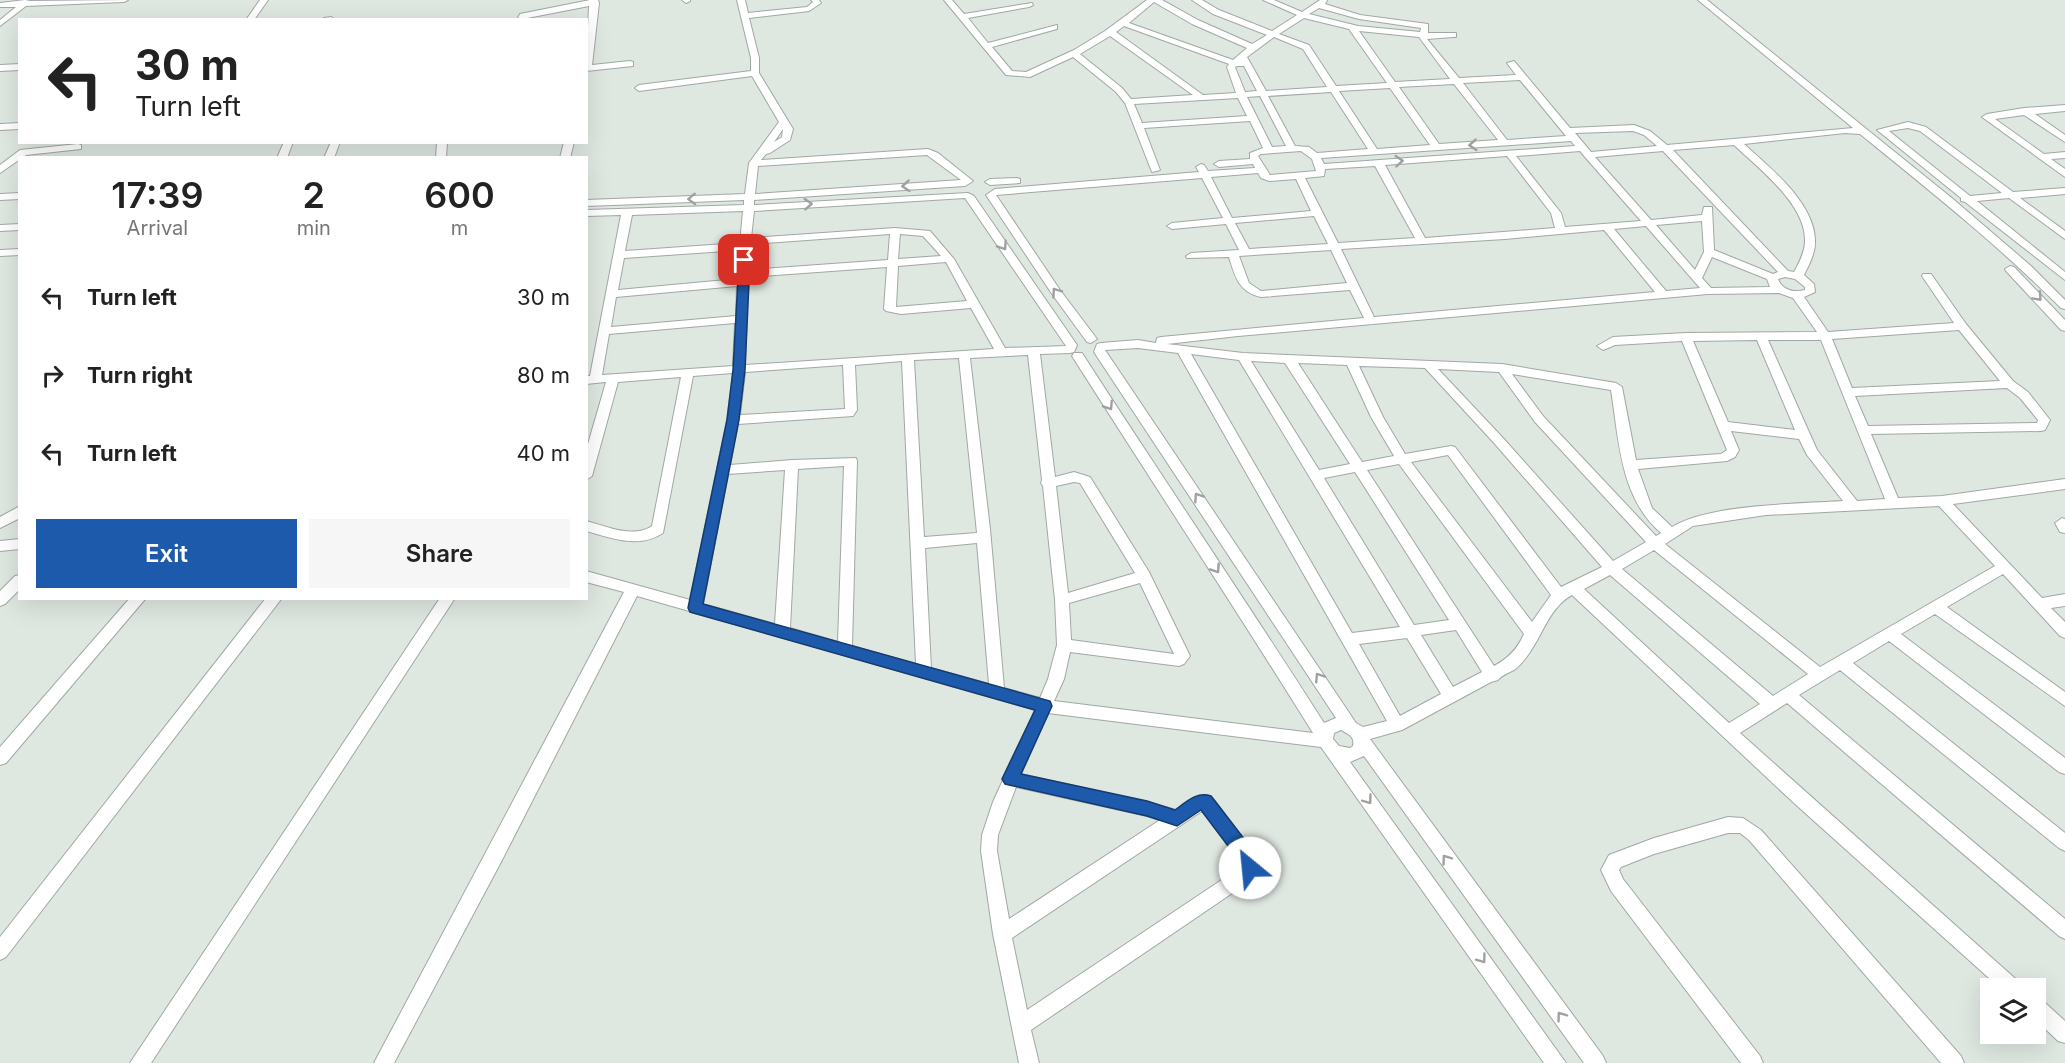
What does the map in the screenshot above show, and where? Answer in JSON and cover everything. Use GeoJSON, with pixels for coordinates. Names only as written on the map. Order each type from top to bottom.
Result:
{"type":"FeatureCollection","features":[{"type":"Feature","properties":{"kind":"street"},"geometry":{"type":"LineString","coordinates":[[0,5],[26,2],[124,0]]}},
{"type":"Feature","properties":{"kind":"street"},"geometry":{"type":"LineString","coordinates":[[251,18],[264,0]]}},
{"type":"Feature","properties":{"kind":"street"},"geometry":{"type":"LineString","coordinates":[[695,608],[733,420],[739,370],[742,278],[750,180],[757,159],[787,138],[788,129],[755,73],[755,58],[741,0]]}},
{"type":"Feature","properties":{"kind":"street"},"geometry":{"type":"LineString","coordinates":[[746,16],[809,9],[818,3],[815,0]]}},
{"type":"Feature","properties":{"kind":"street"},"geometry":{"type":"LineString","coordinates":[[948,0],[1009,73],[1020,76],[1028,75],[1075,54],[1112,33],[1154,0],[1195,22],[1253,47]]}},
{"type":"Feature","properties":{"kind":"street"},"geometry":{"type":"LineString","coordinates":[[1196,0],[1216,12],[1306,47],[1376,157],[1422,241]]}},
{"type":"Feature","properties":{"kind":"street"},"geometry":{"type":"LineString","coordinates":[[1267,0],[1305,14],[1352,27],[1422,36],[1453,35]]}},
{"type":"Feature","properties":{"kind":"street"},"geometry":{"type":"LineString","coordinates":[[1702,0],[1949,201],[2027,268],[2065,306]]}},
{"type":"Feature","properties":{"kind":"street"},"geometry":{"type":"LineString","coordinates":[[0,24],[26,2]]}},
{"type":"Feature","properties":{"kind":"street"},"geometry":{"type":"LineString","coordinates":[[522,18],[595,2],[588,60]]}},
{"type":"Feature","properties":{"kind":"street"},"geometry":{"type":"LineString","coordinates":[[1125,24],[1233,63],[1246,60],[1253,47],[1322,3],[1370,19],[1421,24],[1425,27],[1422,36]]}},
{"type":"Feature","properties":{"kind":"street"},"geometry":{"type":"LineString","coordinates":[[962,17],[1029,4]]}},
{"type":"Feature","properties":{"kind":"street"},"geometry":{"type":"LineString","coordinates":[[986,46],[1054,27]]}},
{"type":"Feature","properties":{"kind":"street"},"geometry":{"type":"LineString","coordinates":[[1352,27],[1437,148]]}},
{"type":"Feature","properties":{"kind":"street"},"geometry":{"type":"LineString","coordinates":[[1112,33],[1201,97]]}},
{"type":"Feature","properties":{"kind":"street"},"geometry":{"type":"LineString","coordinates":[[1422,36],[1556,213],[1562,231]]}},
{"type":"Feature","properties":{"kind":"street"},"geometry":{"type":"LineString","coordinates":[[1075,54],[1119,90],[1129,102],[1155,170]]}},
{"type":"Feature","properties":{"kind":"street"},"geometry":{"type":"LineString","coordinates":[[1246,60],[1292,149]]}},
{"type":"Feature","properties":{"kind":"street"},"geometry":{"type":"LineString","coordinates":[[1233,63],[1230,71],[1269,150]]}},
{"type":"Feature","properties":{"kind":"street"},"geometry":{"type":"LineString","coordinates":[[1511,63],[1570,135],[1708,291]]}},
{"type":"Feature","properties":{"kind":"street"},"geometry":{"type":"LineString","coordinates":[[588,68],[630,64]]}},
{"type":"Feature","properties":{"kind":"street"},"geometry":{"type":"LineString","coordinates":[[0,68],[18,67]]}},
{"type":"Feature","properties":{"kind":"street"},"geometry":{"type":"LineString","coordinates":[[639,88],[755,73]]}},
{"type":"Feature","properties":{"kind":"street"},"geometry":{"type":"LineString","coordinates":[[1129,102],[1522,77]]}},
{"type":"Feature","properties":{"kind":"street"},"geometry":{"type":"LineString","coordinates":[[2063,109],[2024,111],[1987,117],[2065,174]]}},
{"type":"Feature","properties":{"kind":"street"},"geometry":{"type":"LineString","coordinates":[[2024,111],[2065,139]]}},
{"type":"Feature","properties":{"kind":"street"},"geometry":{"type":"LineString","coordinates":[[1139,126],[1252,118]]}},
{"type":"Feature","properties":{"kind":"street"},"geometry":{"type":"LineString","coordinates":[[1320,167],[1437,148],[1507,148],[1585,152],[1665,149],[1845,130],[1882,130],[1908,125],[1923,129],[2063,231]]}},
{"type":"Feature","properties":{"kind":"street"},"geometry":{"type":"LineString","coordinates":[[0,128],[18,126]]}},
{"type":"Feature","properties":{"kind":"street"},"geometry":{"type":"LineString","coordinates":[[1314,156],[1376,157],[1507,148],[1570,135],[1634,129],[1647,133],[1665,149],[1785,274]]}},
{"type":"Feature","properties":{"kind":"street"},"geometry":{"type":"LineString","coordinates":[[1882,130],[2060,265],[2065,277]]}},
{"type":"Feature","properties":{"kind":"street"},"geometry":{"type":"LineString","coordinates":[[1736,142],[1794,199],[1810,238],[1804,264],[1798,276]]}},
{"type":"Feature","properties":{"kind":"street"},"geometry":{"type":"LineString","coordinates":[[0,170],[23,152],[80,145]]}},
{"type":"Feature","properties":{"kind":"street"},"geometry":{"type":"LineString","coordinates":[[1305,148],[1314,156],[1322,172],[1318,176],[1269,178],[1264,176],[1253,155],[1269,150],[1292,149],[1305,148]]}},
{"type":"Feature","properties":{"kind":"street"},"geometry":{"type":"LineString","coordinates":[[757,159],[927,152],[935,155],[967,182]]}},
{"type":"Feature","properties":{"kind":"street"},"geometry":{"type":"LineString","coordinates":[[2042,157],[2065,155]]}},
{"type":"Feature","properties":{"kind":"street"},"geometry":{"type":"LineString","coordinates":[[992,189],[1258,165]]}},
{"type":"Feature","properties":{"kind":"street"},"geometry":{"type":"LineString","coordinates":[[588,203],[750,202],[967,196],[979,198],[992,189],[1155,170],[1202,170]]}},
{"type":"Feature","properties":{"kind":"street"},"geometry":{"type":"LineString","coordinates":[[1202,170],[1245,252]]}},
{"type":"Feature","properties":{"kind":"street"},"geometry":{"type":"LineString","coordinates":[[1300,178],[1336,246],[1371,321]]}},
{"type":"Feature","properties":{"kind":"street"},"geometry":{"type":"LineString","coordinates":[[588,213],[750,202],[982,179],[992,189],[1056,292],[1100,350],[1358,734],[1596,1063]]}},
{"type":"Feature","properties":{"kind":"street"},"geometry":{"type":"LineString","coordinates":[[967,182],[960,189],[1073,350],[1256,628],[1328,744],[1556,1063]]}},
{"type":"Feature","properties":{"kind":"street"},"geometry":{"type":"LineString","coordinates":[[1949,201],[2065,191]]}},
{"type":"Feature","properties":{"kind":"street"},"geometry":{"type":"LineString","coordinates":[[0,197],[18,196]]}},
{"type":"Feature","properties":{"kind":"street"},"geometry":{"type":"LineString","coordinates":[[1697,278],[1709,252],[1711,238],[1706,218],[1709,206],[1715,200]]}},
{"type":"Feature","properties":{"kind":"street"},"geometry":{"type":"LineString","coordinates":[[627,212],[604,331],[591,379],[908,357],[1002,353],[1073,350],[1088,358],[1100,350],[1238,332],[1662,294],[1779,290],[1797,295],[1807,294],[1811,289],[1807,282],[1798,276],[1785,274],[1772,277],[1709,252]]}},
{"type":"Feature","properties":{"kind":"street"},"geometry":{"type":"LineString","coordinates":[[1172,226],[1318,213]]}},
{"type":"Feature","properties":{"kind":"street"},"geometry":{"type":"LineString","coordinates":[[1191,256],[1608,228],[1706,218]]}},
{"type":"Feature","properties":{"kind":"street"},"geometry":{"type":"LineString","coordinates":[[0,228],[18,227]]}},
{"type":"Feature","properties":{"kind":"street"},"geometry":{"type":"LineString","coordinates":[[1608,228],[1662,294]]}},
{"type":"Feature","properties":{"kind":"street"},"geometry":{"type":"LineString","coordinates":[[618,255],[895,231],[926,233],[949,259],[1002,353]]}},
{"type":"Feature","properties":{"kind":"street"},"geometry":{"type":"LineString","coordinates":[[895,231],[894,264],[888,308],[892,311],[975,304]]}},
{"type":"Feature","properties":{"kind":"street"},"geometry":{"type":"LineString","coordinates":[[0,253],[18,252]]}},
{"type":"Feature","properties":{"kind":"street"},"geometry":{"type":"LineString","coordinates":[[1233,253],[1245,288],[1251,293],[1353,286]]}},
{"type":"Feature","properties":{"kind":"street"},"geometry":{"type":"LineString","coordinates":[[610,294],[742,278],[949,259]]}},
{"type":"Feature","properties":{"kind":"street"},"geometry":{"type":"LineString","coordinates":[[2060,265],[2010,269],[2065,327]]}},
{"type":"Feature","properties":{"kind":"street"},"geometry":{"type":"LineString","coordinates":[[1865,430],[2041,427],[2044,420],[2024,395],[2009,384],[1962,326],[1927,276]]}},
{"type":"Feature","properties":{"kind":"street"},"geometry":{"type":"LineString","coordinates":[[1772,277],[1772,283],[1779,290]]}},
{"type":"Feature","properties":{"kind":"street"},"geometry":{"type":"LineString","coordinates":[[1797,295],[1825,336],[1893,503]]}},
{"type":"Feature","properties":{"kind":"street"},"geometry":{"type":"LineString","coordinates":[[604,331],[741,319]]}},
{"type":"Feature","properties":{"kind":"street"},"geometry":{"type":"LineString","coordinates":[[1603,346],[1613,341],[1686,337],[1825,336],[1962,326]]}},
{"type":"Feature","properties":{"kind":"street"},"geometry":{"type":"LineString","coordinates":[[1761,336],[1811,452],[1853,505]]}},
{"type":"Feature","properties":{"kind":"street"},"geometry":{"type":"LineString","coordinates":[[1631,465],[1728,457],[1733,450],[1686,337]]}},
{"type":"Feature","properties":{"kind":"street"},"geometry":{"type":"LineString","coordinates":[[1073,350],[1078,340],[1091,339]]}},
{"type":"Feature","properties":{"kind":"street"},"geometry":{"type":"LineString","coordinates":[[1138,344],[1243,357],[1502,368],[1616,387],[1631,465],[1646,511],[1671,534]]}},
{"type":"Feature","properties":{"kind":"street"},"geometry":{"type":"LineString","coordinates":[[1182,349],[1397,725]]}},
{"type":"Feature","properties":{"kind":"street"},"geometry":{"type":"LineString","coordinates":[[1029,1063],[1002,934],[990,852],[990,835],[1011,779],[1061,663],[1064,645],[1062,600],[1034,352]]}},
{"type":"Feature","properties":{"kind":"street"},"geometry":{"type":"LineString","coordinates":[[964,355],[997,694]]}},
{"type":"Feature","properties":{"kind":"street"},"geometry":{"type":"LineString","coordinates":[[908,357],[924,671]]}},
{"type":"Feature","properties":{"kind":"street"},"geometry":{"type":"LineString","coordinates":[[1243,357],[1451,697]]}},
{"type":"Feature","properties":{"kind":"street"},"geometry":{"type":"LineString","coordinates":[[1289,358],[1493,676]]}},
{"type":"Feature","properties":{"kind":"street"},"geometry":{"type":"LineString","coordinates":[[1352,361],[1377,417],[1402,459],[1532,633]]}},
{"type":"Feature","properties":{"kind":"street"},"geometry":{"type":"LineString","coordinates":[[733,420],[851,412],[849,362]]}},
{"type":"Feature","properties":{"kind":"street"},"geometry":{"type":"LineString","coordinates":[[1427,364],[1611,568],[1771,704]]}},
{"type":"Feature","properties":{"kind":"street"},"geometry":{"type":"LineString","coordinates":[[1502,368],[1539,419],[1655,543],[1819,675]]}},
{"type":"Feature","properties":{"kind":"street"},"geometry":{"type":"LineString","coordinates":[[588,526],[642,538],[652,535],[658,529],[688,373]]}},
{"type":"Feature","properties":{"kind":"street"},"geometry":{"type":"LineString","coordinates":[[588,469],[613,378]]}},
{"type":"Feature","properties":{"kind":"street"},"geometry":{"type":"LineString","coordinates":[[1848,392],[2009,384]]}},
{"type":"Feature","properties":{"kind":"street"},"geometry":{"type":"LineString","coordinates":[[1723,426],[1802,435]]}},
{"type":"Feature","properties":{"kind":"street"},"geometry":{"type":"LineString","coordinates":[[1316,475],[1451,451],[1566,591],[1635,641],[1728,732],[2002,978]]}},
{"type":"Feature","properties":{"kind":"street"},"geometry":{"type":"LineString","coordinates":[[724,470],[851,460],[845,649]]}},
{"type":"Feature","properties":{"kind":"street"},"geometry":{"type":"LineString","coordinates":[[782,632],[792,464]]}},
{"type":"Feature","properties":{"kind":"street"},"geometry":{"type":"LineString","coordinates":[[1047,483],[1074,477],[1085,480],[1144,576],[1180,646],[1182,658],[1167,659],[1064,645]]}},
{"type":"Feature","properties":{"kind":"street"},"geometry":{"type":"LineString","coordinates":[[1328,744],[1325,733],[1331,726],[1341,723],[1358,734],[1397,725],[1493,676],[1511,664],[1525,648],[1532,633],[1566,591],[1690,522],[1728,514],[1942,501],[2065,484]]}},
{"type":"Feature","properties":{"kind":"street"},"geometry":{"type":"LineString","coordinates":[[1942,501],[2065,632]]}},
{"type":"Feature","properties":{"kind":"street"},"geometry":{"type":"LineString","coordinates":[[0,523],[18,512]]}},
{"type":"Feature","properties":{"kind":"street"},"geometry":{"type":"LineString","coordinates":[[919,543],[983,537]]}},
{"type":"Feature","properties":{"kind":"street"},"geometry":{"type":"LineString","coordinates":[[0,546],[18,544]]}},
{"type":"Feature","properties":{"kind":"street"},"geometry":{"type":"LineString","coordinates":[[1728,732],[1787,694],[2004,567]]}},
{"type":"Feature","properties":{"kind":"street"},"geometry":{"type":"LineString","coordinates":[[1062,600],[1144,576]]}},
{"type":"Feature","properties":{"kind":"street"},"geometry":{"type":"LineString","coordinates":[[588,577],[1044,706],[1328,744],[1351,756],[1360,750],[1358,734]]}},
{"type":"Feature","properties":{"kind":"street"},"geometry":{"type":"LineString","coordinates":[[0,600],[18,582]]}},
{"type":"Feature","properties":{"kind":"street"},"geometry":{"type":"LineString","coordinates":[[384,1063],[495,856],[632,591]]}},
{"type":"Feature","properties":{"kind":"street"},"geometry":{"type":"LineString","coordinates":[[0,758],[137,600]]}},
{"type":"Feature","properties":{"kind":"street"},"geometry":{"type":"LineString","coordinates":[[0,951],[272,600]]}},
{"type":"Feature","properties":{"kind":"street"},"geometry":{"type":"LineString","coordinates":[[140,1063],[447,600]]}},
{"type":"Feature","properties":{"kind":"street"},"geometry":{"type":"LineString","coordinates":[[2039,604],[2065,600]]}},
{"type":"Feature","properties":{"kind":"street"},"geometry":{"type":"LineString","coordinates":[[1936,607],[2065,700]]}},
{"type":"Feature","properties":{"kind":"street"},"geometry":{"type":"LineString","coordinates":[[1348,640],[1461,624]]}},
{"type":"Feature","properties":{"kind":"street"},"geometry":{"type":"LineString","coordinates":[[1890,634],[2065,767]]}},
{"type":"Feature","properties":{"kind":"street"},"geometry":{"type":"LineString","coordinates":[[1841,662],[2065,843]]}},
{"type":"Feature","properties":{"kind":"street"},"geometry":{"type":"LineString","coordinates":[[1787,694],[2065,930]]}},
{"type":"Feature","properties":{"kind":"street"},"geometry":{"type":"LineString","coordinates":[[1011,779],[1147,808],[1177,818]]}},
{"type":"Feature","properties":{"kind":"street"},"geometry":{"type":"LineString","coordinates":[[1002,934],[1198,803],[1206,802],[1249,860],[1248,872],[1022,1025]]}},
{"type":"Feature","properties":{"kind":"street"},"geometry":{"type":"LineString","coordinates":[[1753,1063],[1613,879],[1610,870],[1615,861],[1654,846],[1711,829],[1734,825],[1747,828],[1954,1063]]}},
{"type":"Feature","properties":{"kind":"street"},"geometry":{"type":"LineString","coordinates":[[2046,1017],[2065,1034]]}},
{"type":"Feature","properties":{"kind":"route"},"geometry":{"type":"LineString","coordinates":[[744,260],[739,370],[733,420],[695,608],[1044,706],[1011,779],[1147,808],[1177,818],[1198,803],[1205,802],[1246,855],[1250,868]]}}]}
